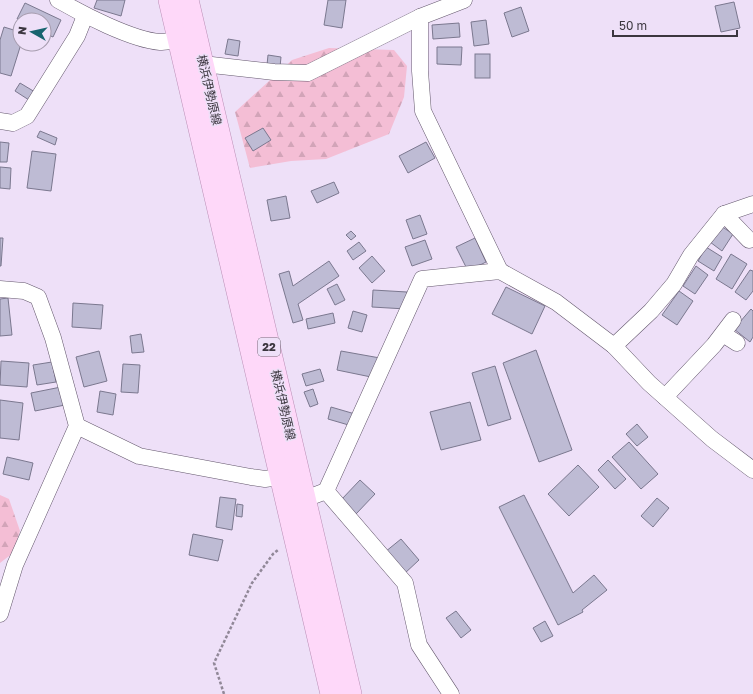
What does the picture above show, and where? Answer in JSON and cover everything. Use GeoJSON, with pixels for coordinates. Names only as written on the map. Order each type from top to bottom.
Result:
{"type":"FeatureCollection","features":[{"type":"Feature","properties":{"kind":"main road","name":"横浜伊勢原線"},"geometry":{"type":"LineString","coordinates":[[169,0],[279,477],[331,694]]}},
{"type":"Feature","properties":{"kind":"main road","name":"横浜伊勢原線"},"geometry":{"type":"LineString","coordinates":[[188,0],[351,694]]}},
{"type":"Feature","properties":{"kind":"street"},"geometry":{"type":"LineString","coordinates":[[58,0],[85,16],[144,39],[160,42],[179,40]]}},
{"type":"Feature","properties":{"kind":"street"},"geometry":{"type":"LineString","coordinates":[[203,64],[274,72],[308,73],[420,17],[464,0]]}},
{"type":"Feature","properties":{"kind":"street"},"geometry":{"type":"LineString","coordinates":[[0,120],[13,123],[27,116],[77,36],[85,16]]}},
{"type":"Feature","properties":{"kind":"street"},"geometry":{"type":"LineString","coordinates":[[420,17],[420,71],[424,111],[500,271]]}},
{"type":"Feature","properties":{"kind":"street"},"geometry":{"type":"LineString","coordinates":[[614,346],[650,311],[674,284],[691,255],[724,214],[753,204]]}},
{"type":"Feature","properties":{"kind":"street"},"geometry":{"type":"LineString","coordinates":[[724,214],[749,240]]}},
{"type":"Feature","properties":{"kind":"street"},"geometry":{"type":"LineString","coordinates":[[305,499],[326,491],[422,279],[500,271],[556,302],[614,346],[665,397],[712,439],[753,470]]}},
{"type":"Feature","properties":{"kind":"street"},"geometry":{"type":"LineString","coordinates":[[0,289],[24,291],[38,297],[53,338],[77,426],[15,565],[0,614]]}},
{"type":"Feature","properties":{"kind":"street"},"geometry":{"type":"LineString","coordinates":[[665,397],[723,334],[733,320]]}},
{"type":"Feature","properties":{"kind":"street"},"geometry":{"type":"LineString","coordinates":[[723,334],[737,343]]}},
{"type":"Feature","properties":{"kind":"street"},"geometry":{"type":"LineString","coordinates":[[77,426],[139,456],[251,477],[265,479],[279,477]]}},
{"type":"Feature","properties":{"kind":"street"},"geometry":{"type":"LineString","coordinates":[[326,491],[405,583],[419,645],[451,694]]}},
{"type":"Feature","properties":{"kind":"path"},"geometry":{"type":"LineString","coordinates":[[224,694],[214,663],[252,583],[273,554],[281,548],[296,544]]}},
{"type":"Feature","properties":{"kind":"green space"},"geometry":{"type":"Polygon","coordinates":[[[329,48],[394,50],[407,66],[404,97],[389,134],[326,159],[291,161],[250,168],[235,112],[292,60],[329,48]]]}},
{"type":"Feature","properties":{"kind":"green space"},"geometry":{"type":"Polygon","coordinates":[[[0,495],[9,499],[20,531],[13,553],[0,563],[0,495]]]}},
{"type":"Feature","properties":{"kind":"building"},"geometry":{"type":"Polygon","coordinates":[[[97,0],[125,0],[121,16],[94,8],[97,0]]]}},
{"type":"Feature","properties":{"kind":"building"},"geometry":{"type":"Polygon","coordinates":[[[328,0],[346,0],[342,28],[324,25],[328,0]]]}},
{"type":"Feature","properties":{"kind":"building"},"geometry":{"type":"Polygon","coordinates":[[[734,2],[740,28],[721,32],[715,6],[734,2]]]}},
{"type":"Feature","properties":{"kind":"building"},"geometry":{"type":"Polygon","coordinates":[[[25,3],[44,12],[20,12],[25,3]]]}},
{"type":"Feature","properties":{"kind":"building"},"geometry":{"type":"Polygon","coordinates":[[[521,7],[529,31],[512,37],[504,13],[521,7]]]}},
{"type":"Feature","properties":{"kind":"building"},"geometry":{"type":"Polygon","coordinates":[[[52,16],[61,20],[52,37],[52,16]]]}},
{"type":"Feature","properties":{"kind":"building"},"geometry":{"type":"Polygon","coordinates":[[[486,20],[489,44],[474,46],[471,22],[486,20]]]}},
{"type":"Feature","properties":{"kind":"building"},"geometry":{"type":"Polygon","coordinates":[[[459,23],[460,37],[433,39],[432,25],[459,23]]]}},
{"type":"Feature","properties":{"kind":"building"},"geometry":{"type":"Polygon","coordinates":[[[4,27],[12,30],[12,52],[18,52],[11,76],[0,73],[0,40],[4,27]]]}},
{"type":"Feature","properties":{"kind":"building"},"geometry":{"type":"Polygon","coordinates":[[[228,39],[240,41],[238,56],[225,54],[228,39]]]}},
{"type":"Feature","properties":{"kind":"building"},"geometry":{"type":"Polygon","coordinates":[[[437,47],[462,47],[461,65],[437,64],[437,47]]]}},
{"type":"Feature","properties":{"kind":"building"},"geometry":{"type":"Polygon","coordinates":[[[475,54],[490,54],[490,78],[475,78],[475,54]]]}},
{"type":"Feature","properties":{"kind":"building"},"geometry":{"type":"Polygon","coordinates":[[[268,55],[281,57],[280,67],[267,65],[268,55]]]}},
{"type":"Feature","properties":{"kind":"building"},"geometry":{"type":"Polygon","coordinates":[[[20,83],[35,92],[29,100],[15,91],[20,83]]]}},
{"type":"Feature","properties":{"kind":"building"},"geometry":{"type":"Polygon","coordinates":[[[263,128],[271,140],[253,151],[245,138],[263,128]]]}},
{"type":"Feature","properties":{"kind":"building"},"geometry":{"type":"Polygon","coordinates":[[[40,131],[57,138],[55,145],[37,137],[40,131]]]}},
{"type":"Feature","properties":{"kind":"building"},"geometry":{"type":"Polygon","coordinates":[[[0,142],[9,143],[7,162],[0,162],[0,142]]]}},
{"type":"Feature","properties":{"kind":"building"},"geometry":{"type":"Polygon","coordinates":[[[426,142],[435,158],[408,173],[399,156],[426,142]]]}},
{"type":"Feature","properties":{"kind":"building"},"geometry":{"type":"Polygon","coordinates":[[[32,151],[56,154],[51,191],[27,188],[32,151]]]}},
{"type":"Feature","properties":{"kind":"building"},"geometry":{"type":"Polygon","coordinates":[[[0,167],[11,168],[10,189],[0,188],[0,167]]]}},
{"type":"Feature","properties":{"kind":"building"},"geometry":{"type":"Polygon","coordinates":[[[334,182],[339,193],[317,203],[311,191],[334,182]]]}},
{"type":"Feature","properties":{"kind":"building"},"geometry":{"type":"Polygon","coordinates":[[[286,196],[290,218],[271,221],[267,200],[286,196]]]}},
{"type":"Feature","properties":{"kind":"building"},"geometry":{"type":"Polygon","coordinates":[[[420,215],[427,234],[413,239],[406,220],[420,215]]]}},
{"type":"Feature","properties":{"kind":"building"},"geometry":{"type":"Polygon","coordinates":[[[721,226],[733,234],[722,251],[710,242],[721,226]]]}},
{"type":"Feature","properties":{"kind":"building"},"geometry":{"type":"Polygon","coordinates":[[[351,231],[356,236],[351,240],[346,235],[351,231]]]}},
{"type":"Feature","properties":{"kind":"building"},"geometry":{"type":"Polygon","coordinates":[[[0,238],[3,238],[1,266],[0,266],[0,238]]]}},
{"type":"Feature","properties":{"kind":"building"},"geometry":{"type":"Polygon","coordinates":[[[475,238],[486,262],[468,271],[456,247],[475,238]]]}},
{"type":"Feature","properties":{"kind":"building"},"geometry":{"type":"Polygon","coordinates":[[[425,240],[432,259],[412,266],[405,247],[425,240]]]}},
{"type":"Feature","properties":{"kind":"building"},"geometry":{"type":"Polygon","coordinates":[[[359,242],[366,251],[353,260],[347,251],[359,242]]]}},
{"type":"Feature","properties":{"kind":"building"},"geometry":{"type":"Polygon","coordinates":[[[706,247],[722,257],[714,271],[698,261],[706,247]]]}},
{"type":"Feature","properties":{"kind":"building"},"geometry":{"type":"Polygon","coordinates":[[[731,254],[747,264],[732,289],[716,279],[731,254]]]}},
{"type":"Feature","properties":{"kind":"building"},"geometry":{"type":"Polygon","coordinates":[[[372,256],[385,271],[372,283],[359,268],[372,256]]]}},
{"type":"Feature","properties":{"kind":"building"},"geometry":{"type":"Polygon","coordinates":[[[329,261],[339,276],[298,304],[303,320],[293,323],[279,274],[289,271],[293,286],[329,261]]]}},
{"type":"Feature","properties":{"kind":"building"},"geometry":{"type":"Polygon","coordinates":[[[696,266],[708,275],[695,294],[683,286],[696,266]]]}},
{"type":"Feature","properties":{"kind":"building"},"geometry":{"type":"Polygon","coordinates":[[[750,270],[753,271],[753,291],[746,300],[735,292],[750,270]]]}},
{"type":"Feature","properties":{"kind":"building"},"geometry":{"type":"Polygon","coordinates":[[[337,284],[345,300],[335,305],[327,289],[337,284]]]}},
{"type":"Feature","properties":{"kind":"building"},"geometry":{"type":"Polygon","coordinates":[[[506,287],[545,306],[532,334],[492,314],[506,287]]]}},
{"type":"Feature","properties":{"kind":"building"},"geometry":{"type":"Polygon","coordinates":[[[373,290],[407,292],[406,309],[372,307],[373,290]]]}},
{"type":"Feature","properties":{"kind":"building"},"geometry":{"type":"Polygon","coordinates":[[[679,291],[693,301],[677,325],[662,315],[679,291]]]}},
{"type":"Feature","properties":{"kind":"building"},"geometry":{"type":"Polygon","coordinates":[[[8,298],[12,335],[0,336],[0,299],[8,298]]]}},
{"type":"Feature","properties":{"kind":"building"},"geometry":{"type":"Polygon","coordinates":[[[73,303],[103,305],[101,329],[72,327],[73,303]]]}},
{"type":"Feature","properties":{"kind":"building"},"geometry":{"type":"Polygon","coordinates":[[[751,309],[753,311],[753,337],[750,342],[734,329],[751,309]]]}},
{"type":"Feature","properties":{"kind":"building"},"geometry":{"type":"Polygon","coordinates":[[[353,311],[367,315],[362,332],[348,328],[353,311]]]}},
{"type":"Feature","properties":{"kind":"building"},"geometry":{"type":"Polygon","coordinates":[[[333,313],[335,323],[308,329],[306,319],[333,313]]]}},
{"type":"Feature","properties":{"kind":"building"},"geometry":{"type":"Polygon","coordinates":[[[141,334],[144,352],[132,353],[130,336],[141,334]]]}},
{"type":"Feature","properties":{"kind":"building"},"geometry":{"type":"Polygon","coordinates":[[[536,350],[572,450],[539,462],[503,363],[536,350]]]}},
{"type":"Feature","properties":{"kind":"building"},"geometry":{"type":"Polygon","coordinates":[[[99,351],[107,381],[84,387],[76,357],[99,351]]]}},
{"type":"Feature","properties":{"kind":"building"},"geometry":{"type":"Polygon","coordinates":[[[341,351],[380,358],[376,378],[337,370],[341,351]]]}},
{"type":"Feature","properties":{"kind":"building"},"geometry":{"type":"Polygon","coordinates":[[[1,361],[29,363],[27,387],[0,385],[1,361]]]}},
{"type":"Feature","properties":{"kind":"building"},"geometry":{"type":"Polygon","coordinates":[[[52,362],[56,382],[37,385],[33,365],[52,362]]]}},
{"type":"Feature","properties":{"kind":"building"},"geometry":{"type":"Polygon","coordinates":[[[123,364],[140,365],[138,393],[121,392],[123,364]]]}},
{"type":"Feature","properties":{"kind":"building"},"geometry":{"type":"Polygon","coordinates":[[[495,366],[511,419],[488,426],[472,373],[495,366]]]}},
{"type":"Feature","properties":{"kind":"building"},"geometry":{"type":"Polygon","coordinates":[[[320,369],[324,381],[306,386],[302,374],[320,369]]]}},
{"type":"Feature","properties":{"kind":"building"},"geometry":{"type":"Polygon","coordinates":[[[61,387],[65,405],[35,411],[31,393],[61,387]]]}},
{"type":"Feature","properties":{"kind":"building"},"geometry":{"type":"Polygon","coordinates":[[[313,389],[318,404],[310,407],[304,392],[313,389]]]}},
{"type":"Feature","properties":{"kind":"building"},"geometry":{"type":"Polygon","coordinates":[[[100,391],[116,394],[113,415],[97,412],[100,391]]]}},
{"type":"Feature","properties":{"kind":"building"},"geometry":{"type":"Polygon","coordinates":[[[0,400],[23,403],[19,440],[0,438],[0,400]]]}},
{"type":"Feature","properties":{"kind":"building"},"geometry":{"type":"Polygon","coordinates":[[[470,402],[481,440],[441,450],[430,412],[470,402]]]}},
{"type":"Feature","properties":{"kind":"building"},"geometry":{"type":"Polygon","coordinates":[[[331,407],[355,414],[352,426],[328,419],[331,407]]]}},
{"type":"Feature","properties":{"kind":"building"},"geometry":{"type":"Polygon","coordinates":[[[637,424],[648,437],[637,446],[626,434],[637,424]]]}},
{"type":"Feature","properties":{"kind":"building"},"geometry":{"type":"Polygon","coordinates":[[[629,442],[658,474],[641,489],[612,457],[629,442]]]}},
{"type":"Feature","properties":{"kind":"building"},"geometry":{"type":"Polygon","coordinates":[[[7,457],[33,463],[29,480],[3,474],[7,457]]]}},
{"type":"Feature","properties":{"kind":"building"},"geometry":{"type":"Polygon","coordinates":[[[608,460],[626,479],[615,489],[598,470],[608,460]]]}},
{"type":"Feature","properties":{"kind":"building"},"geometry":{"type":"Polygon","coordinates":[[[578,465],[599,487],[569,516],[548,494],[578,465]]]}},
{"type":"Feature","properties":{"kind":"building"},"geometry":{"type":"Polygon","coordinates":[[[360,480],[375,494],[356,514],[341,500],[360,480]]]}},
{"type":"Feature","properties":{"kind":"building"},"geometry":{"type":"Polygon","coordinates":[[[524,495],[573,593],[594,575],[607,590],[582,610],[583,612],[558,625],[499,507],[524,495]]]}},
{"type":"Feature","properties":{"kind":"building"},"geometry":{"type":"Polygon","coordinates":[[[220,497],[236,499],[232,530],[216,527],[220,497]]]}},
{"type":"Feature","properties":{"kind":"building"},"geometry":{"type":"Polygon","coordinates":[[[657,498],[669,508],[653,527],[641,516],[657,498]]]}},
{"type":"Feature","properties":{"kind":"building"},"geometry":{"type":"Polygon","coordinates":[[[237,504],[243,505],[242,517],[236,516],[237,504]]]}},
{"type":"Feature","properties":{"kind":"building"},"geometry":{"type":"Polygon","coordinates":[[[193,534],[223,540],[218,561],[189,555],[193,534]]]}},
{"type":"Feature","properties":{"kind":"building"},"geometry":{"type":"Polygon","coordinates":[[[401,539],[419,560],[404,574],[385,552],[401,539]]]}},
{"type":"Feature","properties":{"kind":"building"},"geometry":{"type":"Polygon","coordinates":[[[456,611],[471,630],[461,638],[446,618],[456,611]]]}},
{"type":"Feature","properties":{"kind":"building"},"geometry":{"type":"Polygon","coordinates":[[[545,621],[553,636],[541,642],[533,628],[545,621]]]}}]}
